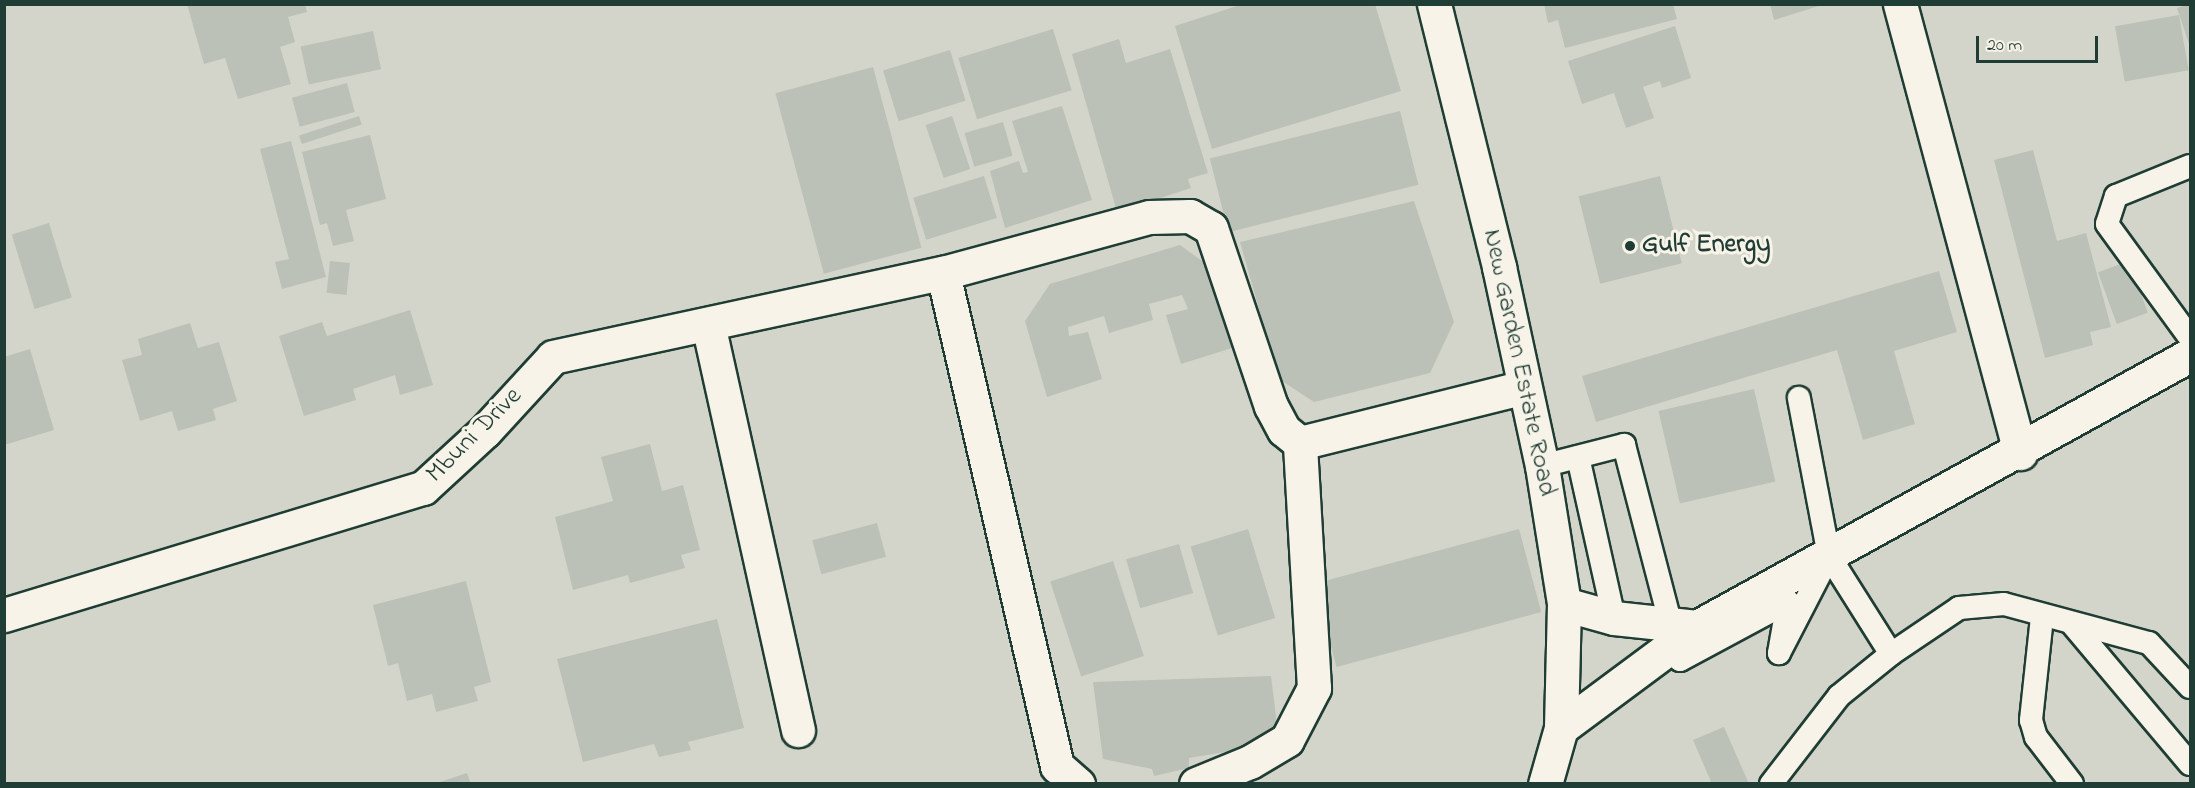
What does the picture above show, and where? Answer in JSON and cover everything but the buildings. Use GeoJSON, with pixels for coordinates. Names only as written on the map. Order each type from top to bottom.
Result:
{"type":"FeatureCollection","features":[{"type":"Feature","properties":{"kind":"street","name":"New Garden Estate Road"},"geometry":{"type":"LineString","coordinates":[[1434,4],[1459,94],[1542,466],[1564,604],[1561,728],[1545,783]]}},
{"type":"Feature","properties":{"kind":"street"},"geometry":{"type":"LineString","coordinates":[[1900,4],[2020,453]]}},
{"type":"Feature","properties":{"kind":"street","name":"Mbuni Drive"},"geometry":{"type":"LineString","coordinates":[[4,615],[423,488],[485,431],[553,357],[943,273],[1149,217],[1190,216],[1211,228],[1271,406],[1284,430],[1300,443]]}},
{"type":"Feature","properties":{"kind":"street"},"geometry":{"type":"LineString","coordinates":[[943,273],[1057,766],[1078,783]]}},
{"type":"Feature","properties":{"kind":"street"},"geometry":{"type":"LineString","coordinates":[[708,324],[798,730]]}},
{"type":"Feature","properties":{"kind":"street"},"geometry":{"type":"LineString","coordinates":[[1561,728],[1681,631],[1829,556],[2020,453],[2190,356]]}},
{"type":"Feature","properties":{"kind":"street"},"geometry":{"type":"LineString","coordinates":[[1196,783],[1250,762],[1287,740],[1314,688],[1300,443],[1524,387]]}},
{"type":"Feature","properties":{"kind":"street"},"geometry":{"type":"LineString","coordinates":[[1564,604],[1614,618],[1681,631]]}},
{"type":"Feature","properties":{"kind":"lane"},"geometry":{"type":"LineString","coordinates":[[2190,166],[2116,196],[2107,224],[2190,338]]}},
{"type":"Feature","properties":{"kind":"lane"},"geometry":{"type":"LineString","coordinates":[[1798,398],[1829,556],[1891,654]]}},
{"type":"Feature","properties":{"kind":"lane"},"geometry":{"type":"LineString","coordinates":[[1542,466],[1624,445],[1681,631],[1680,660],[1788,602],[1779,652],[1829,556]]}},
{"type":"Feature","properties":{"kind":"lane"},"geometry":{"type":"LineString","coordinates":[[1578,457],[1614,618]]}},
{"type":"Feature","properties":{"kind":"lane"},"geometry":{"type":"LineString","coordinates":[[1771,783],[1839,696],[1891,654],[1959,608],[1981,603],[2004,604],[2042,617],[2149,643],[2190,687]]}},
{"type":"Feature","properties":{"kind":"lane"},"geometry":{"type":"LineString","coordinates":[[2042,617],[2031,720],[2036,737],[2072,783]]}},
{"type":"Feature","properties":{"kind":"lane"},"geometry":{"type":"LineString","coordinates":[[2072,624],[2190,764]]}},
{"type":"Feature","properties":{"kind":"shaded area"},"geometry":{"type":"Polygon","coordinates":[[[5,5],[2190,5],[2190,783],[5,783],[5,5]]]}},
{"type":"Feature","properties":{"kind":"place","name":"Gulf Energy"},"geometry":{"type":"Point","coordinates":[1630,246]}}]}
